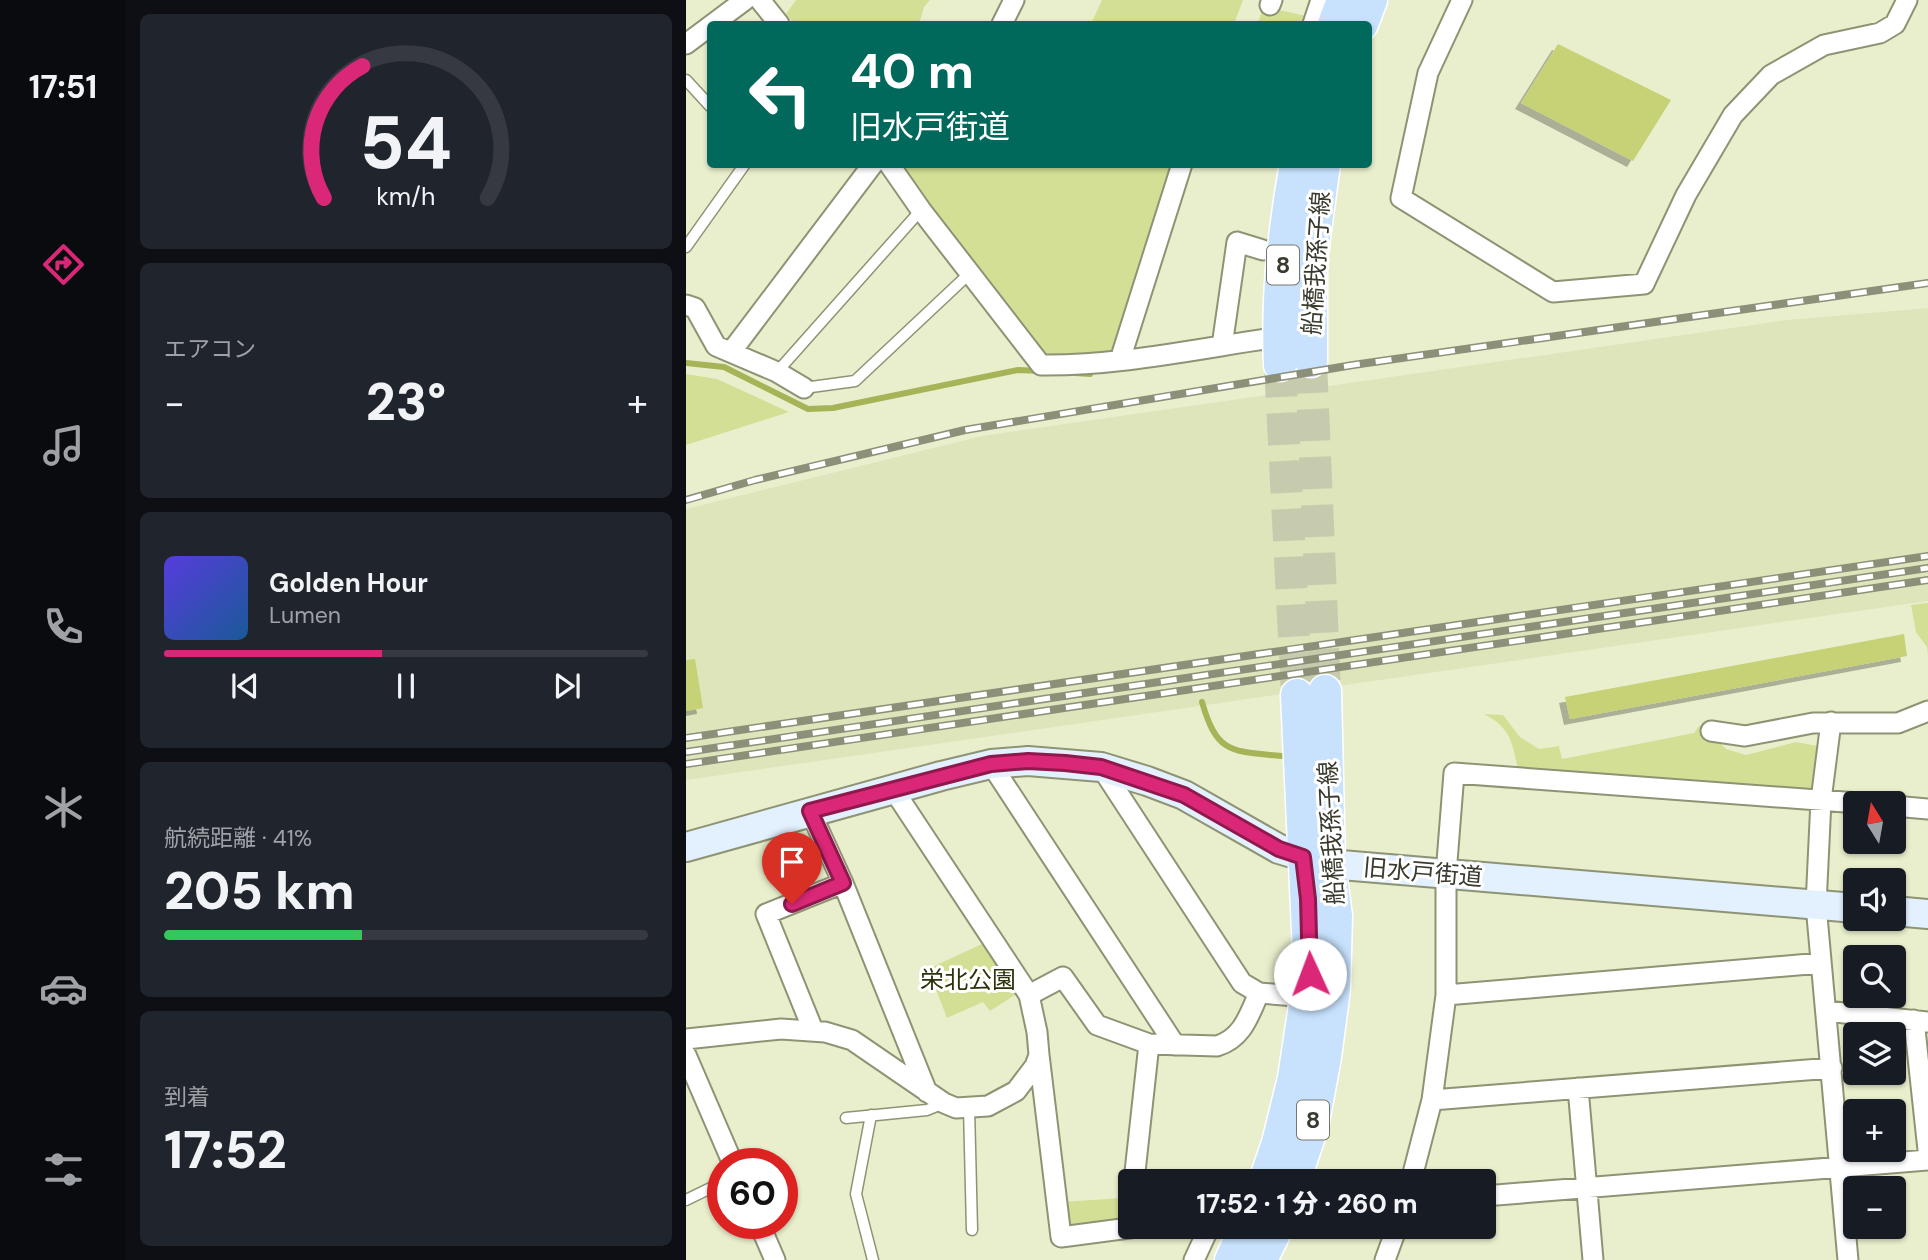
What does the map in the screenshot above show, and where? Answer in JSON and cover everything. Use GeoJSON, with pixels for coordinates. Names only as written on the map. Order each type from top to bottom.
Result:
{"type":"FeatureCollection","features":[{"type":"Feature","properties":{"kind":"main road"},"geometry":{"type":"LineString","coordinates":[[1335,21],[1343,0]]}},
{"type":"Feature","properties":{"kind":"main road"},"geometry":{"type":"LineString","coordinates":[[1363,21],[1371,0]]}},
{"type":"Feature","properties":{"kind":"main road","name":"船橋我孫子線"},"geometry":{"type":"LineString","coordinates":[[1290,355],[1284,255],[1295,168]]}},
{"type":"Feature","properties":{"kind":"main road","name":"船橋我孫子線"},"geometry":{"type":"LineString","coordinates":[[1290,355],[1309,334],[1311,260],[1323,168]]}},
{"type":"Feature","properties":{"kind":"main road","name":"船橋我孫子線"},"geometry":{"type":"LineString","coordinates":[[1269,1169],[1285,1117],[1308,997],[1308,899],[1316,860],[1311,693]]}},
{"type":"Feature","properties":{"kind":"main road","name":"船橋我孫子線"},"geometry":{"type":"LineString","coordinates":[[1298,1169],[1312,1127],[1334,989],[1336,916],[1316,860]]}},
{"type":"Feature","properties":{"kind":"main road"},"geometry":{"type":"LineString","coordinates":[[1231,1260],[1241,1239]]}},
{"type":"Feature","properties":{"kind":"main road"},"geometry":{"type":"LineString","coordinates":[[1261,1260],[1271,1239]]}},
{"type":"Feature","properties":{"kind":"street"},"geometry":{"type":"LineString","coordinates":[[717,21],[746,0]]}},
{"type":"Feature","properties":{"kind":"street"},"geometry":{"type":"LineString","coordinates":[[760,0],[777,21]]}},
{"type":"Feature","properties":{"kind":"street"},"geometry":{"type":"LineString","coordinates":[[1004,21],[1014,0]]}},
{"type":"Feature","properties":{"kind":"street"},"geometry":{"type":"LineString","coordinates":[[1314,21],[1321,0]]}},
{"type":"Feature","properties":{"kind":"street"},"geometry":{"type":"LineString","coordinates":[[1461,0],[1428,73],[1401,198],[1553,292],[1644,284],[1686,195],[1733,115],[1771,75],[1824,45],[1880,33],[1895,24],[1907,0]]}},
{"type":"Feature","properties":{"kind":"street"},"geometry":{"type":"LineString","coordinates":[[686,44],[707,29]]}},
{"type":"Feature","properties":{"kind":"street"},"geometry":{"type":"LineString","coordinates":[[731,352],[870,168]]}},
{"type":"Feature","properties":{"kind":"street"},"geometry":{"type":"LineString","coordinates":[[892,168],[1041,365],[1119,360],[1222,346],[1290,355]]}},
{"type":"Feature","properties":{"kind":"street"},"geometry":{"type":"LineString","coordinates":[[1119,360],[1181,168]]}},
{"type":"Feature","properties":{"kind":"street"},"geometry":{"type":"LineString","coordinates":[[1222,346],[1237,243],[1263,250]]}},
{"type":"Feature","properties":{"kind":"street"},"geometry":{"type":"LineString","coordinates":[[686,305],[695,308],[716,345],[777,372],[804,388]]}},
{"type":"Feature","properties":{"kind":"street"},"geometry":{"type":"LineString","coordinates":[[1712,731],[1745,736],[1813,723],[1898,723],[1928,711]]}},
{"type":"Feature","properties":{"kind":"street"},"geometry":{"type":"LineString","coordinates":[[1831,722],[1822,800],[1816,905],[1848,1260]]}},
{"type":"Feature","properties":{"kind":"street","name":"旧水戸街道"},"geometry":{"type":"LineString","coordinates":[[686,847],[810,811],[991,764],[1028,761],[1101,767],[1184,795],[1279,849],[1316,860],[1446,874],[1843,907]]}},
{"type":"Feature","properties":{"kind":"street"},"geometry":{"type":"LineString","coordinates":[[991,764],[1175,1045]]}},
{"type":"Feature","properties":{"kind":"street"},"geometry":{"type":"LineString","coordinates":[[1101,767],[1242,983],[1259,993],[1308,997]]}},
{"type":"Feature","properties":{"kind":"street"},"geometry":{"type":"LineString","coordinates":[[1414,1169],[1432,1100],[1446,995],[1446,874],[1454,773],[1843,802]]}},
{"type":"Feature","properties":{"kind":"street"},"geometry":{"type":"LineString","coordinates":[[893,789],[1029,995],[1039,1055],[1060,1237],[1118,1225]]}},
{"type":"Feature","properties":{"kind":"street"},"geometry":{"type":"LineString","coordinates":[[1906,807],[1928,809]]}},
{"type":"Feature","properties":{"kind":"street"},"geometry":{"type":"LineString","coordinates":[[810,811],[843,883],[927,1092]]}},
{"type":"Feature","properties":{"kind":"street"},"geometry":{"type":"LineString","coordinates":[[813,1030],[766,914],[843,883]]}},
{"type":"Feature","properties":{"kind":"street"},"geometry":{"type":"LineString","coordinates":[[1906,912],[1928,914]]}},
{"type":"Feature","properties":{"kind":"street"},"geometry":{"type":"LineString","coordinates":[[1446,995],[1821,963]]}},
{"type":"Feature","properties":{"kind":"street"},"geometry":{"type":"LineString","coordinates":[[1029,995],[1063,977],[1097,1026],[1149,1044],[1217,1046],[1227,1043],[1241,1032],[1259,993]]}},
{"type":"Feature","properties":{"kind":"street"},"geometry":{"type":"LineString","coordinates":[[1826,1012],[1921,1021],[1928,1150]]}},
{"type":"Feature","properties":{"kind":"street"},"geometry":{"type":"LineString","coordinates":[[686,1039],[781,1029],[813,1030],[852,1040],[927,1092],[956,1108],[988,1106],[1016,1091],[1035,1066],[1039,1055]]}},
{"type":"Feature","properties":{"kind":"street"},"geometry":{"type":"LineString","coordinates":[[1135,1169],[1149,1044]]}},
{"type":"Feature","properties":{"kind":"street"},"geometry":{"type":"LineString","coordinates":[[686,1055],[726,1148]]}},
{"type":"Feature","properties":{"kind":"street"},"geometry":{"type":"LineString","coordinates":[[1432,1100],[1832,1068]]}},
{"type":"Feature","properties":{"kind":"street"},"geometry":{"type":"LineString","coordinates":[[1578,1088],[1593,1260]]}},
{"type":"Feature","properties":{"kind":"street"},"geometry":{"type":"LineString","coordinates":[[1496,1195],[1928,1160]]}},
{"type":"Feature","properties":{"kind":"street"},"geometry":{"type":"LineString","coordinates":[[766,1239],[775,1260]]}},
{"type":"Feature","properties":{"kind":"street"},"geometry":{"type":"LineString","coordinates":[[1194,1260],[1204,1239]]}},
{"type":"Feature","properties":{"kind":"street"},"geometry":{"type":"LineString","coordinates":[[1274,1260],[1276,1239]]}},
{"type":"Feature","properties":{"kind":"street"},"geometry":{"type":"LineString","coordinates":[[1385,1260],[1393,1239]]}},
{"type":"Feature","properties":{"kind":"lane"},"geometry":{"type":"LineString","coordinates":[[686,80],[707,103]]}},
{"type":"Feature","properties":{"kind":"lane"},"geometry":{"type":"LineString","coordinates":[[686,247],[742,168]]}},
{"type":"Feature","properties":{"kind":"lane"},"geometry":{"type":"LineString","coordinates":[[777,372],[921,210]]}},
{"type":"Feature","properties":{"kind":"lane"},"geometry":{"type":"LineString","coordinates":[[804,388],[855,381],[970,272]]}},
{"type":"Feature","properties":{"kind":"lane"},"geometry":{"type":"LineString","coordinates":[[846,1118],[927,1110],[944,1103]]}},
{"type":"Feature","properties":{"kind":"lane"},"geometry":{"type":"LineString","coordinates":[[969,1107],[972,1230]]}},
{"type":"Feature","properties":{"kind":"lane"},"geometry":{"type":"LineString","coordinates":[[871,1115],[856,1194],[873,1260]]}},
{"type":"Feature","properties":{"kind":"lane"},"geometry":{"type":"LineString","coordinates":[[686,1200],[707,1190]]}},
{"type":"Feature","properties":{"kind":"shaded area"},"geometry":{"type":"Polygon","coordinates":[[[1928,308],[1928,601],[686,780],[686,509],[982,436],[1787,320],[1928,308]]]}},
{"type":"Feature","properties":{"kind":"green space"},"geometry":{"type":"Polygon","coordinates":[[[796,0],[930,0],[924,7],[920,21],[792,21],[786,14],[796,0]]]}},
{"type":"Feature","properties":{"kind":"green space"},"geometry":{"type":"Polygon","coordinates":[[[1102,0],[1243,0],[1235,21],[1092,21],[1102,0]]]}},
{"type":"Feature","properties":{"kind":"green space"},"geometry":{"type":"Polygon","coordinates":[[[1263,6],[1310,17],[1309,21],[1259,21],[1263,6]]]}},
{"type":"Feature","properties":{"kind":"green space"},"geometry":{"type":"Polygon","coordinates":[[[901,168],[1174,168],[1115,351],[1076,357],[1040,354],[901,168]]]}},
{"type":"Feature","properties":{"kind":"green space"},"geometry":{"type":"Polygon","coordinates":[[[686,374],[717,379],[789,412],[686,445],[686,374]]]}},
{"type":"Feature","properties":{"kind":"green space"},"geometry":{"type":"Polygon","coordinates":[[[1928,603],[1928,654],[1927,647],[1916,632],[1911,605],[1928,603]]]}},
{"type":"Feature","properties":{"kind":"green space"},"geometry":{"type":"Polygon","coordinates":[[[1484,714],[1503,715],[1520,737],[1539,749],[1559,746],[1562,759],[1694,733],[1699,726],[1707,730],[1726,749],[1746,755],[1796,742],[1818,746],[1814,787],[1808,793],[1518,770],[1505,730],[1484,714]]]}},
{"type":"Feature","properties":{"kind":"green space","name":"栄北公園"},"geometry":{"type":"Polygon","coordinates":[[[984,943],[1018,993],[990,1011],[983,1002],[947,1018],[928,969],[984,943]]]}},
{"type":"Feature","properties":{"kind":"green space"},"geometry":{"type":"Polygon","coordinates":[[[1118,1198],[1118,1219],[1113,1225],[1072,1230],[1064,1224],[1062,1202],[1118,1198]]]}},
{"type":"Feature","properties":{"kind":"building"},"geometry":{"type":"Polygon","coordinates":[[[1558,44],[1671,100],[1633,161],[1521,103],[1558,44]]]}},
{"type":"Feature","properties":{"kind":"building"},"geometry":{"type":"Polygon","coordinates":[[[1904,634],[1907,656],[1570,719],[1565,697],[1904,634]]]}},
{"type":"Feature","properties":{"kind":"building"},"geometry":{"type":"Polygon","coordinates":[[[695,659],[703,708],[686,711],[686,660],[695,659]]]}},
{"type":"Feature","properties":{"kind":"waterway"},"geometry":{"type":"LineString","coordinates":[[686,363],[724,367],[808,409],[833,408],[1018,370],[1040,371]]}},
{"type":"Feature","properties":{"kind":"waterway"},"geometry":{"type":"LineString","coordinates":[[1075,373],[1090,374]]}},
{"type":"Feature","properties":{"kind":"waterway"},"geometry":{"type":"LineString","coordinates":[[1202,702],[1214,732],[1228,747],[1250,753],[1281,756]]}},
{"type":"Feature","properties":{"kind":"tunnel"},"geometry":{"type":"LineString","coordinates":[[1311,361],[1325,691]]}},
{"type":"Feature","properties":{"kind":"tunnel"},"geometry":{"type":"LineString","coordinates":[[1280,365],[1297,695]]}},
{"type":"Feature","properties":{"kind":"railway"},"geometry":{"type":"LineString","coordinates":[[686,500],[755,480],[965,430],[1353,365],[1928,283]]}},
{"type":"Feature","properties":{"kind":"railway"},"geometry":{"type":"LineString","coordinates":[[686,738],[1928,556]]}},
{"type":"Feature","properties":{"kind":"railway"},"geometry":{"type":"LineString","coordinates":[[686,752],[1928,568]]}},
{"type":"Feature","properties":{"kind":"railway"},"geometry":{"type":"LineString","coordinates":[[686,764],[1928,580]]}},
{"type":"Feature","properties":{"kind":"route"},"geometry":{"type":"LineString","coordinates":[[792,904],[843,883],[810,811],[991,764],[1028,761],[1101,767],[1184,795],[1249,834],[1303,857],[1308,899],[1310,974]]}}]}
